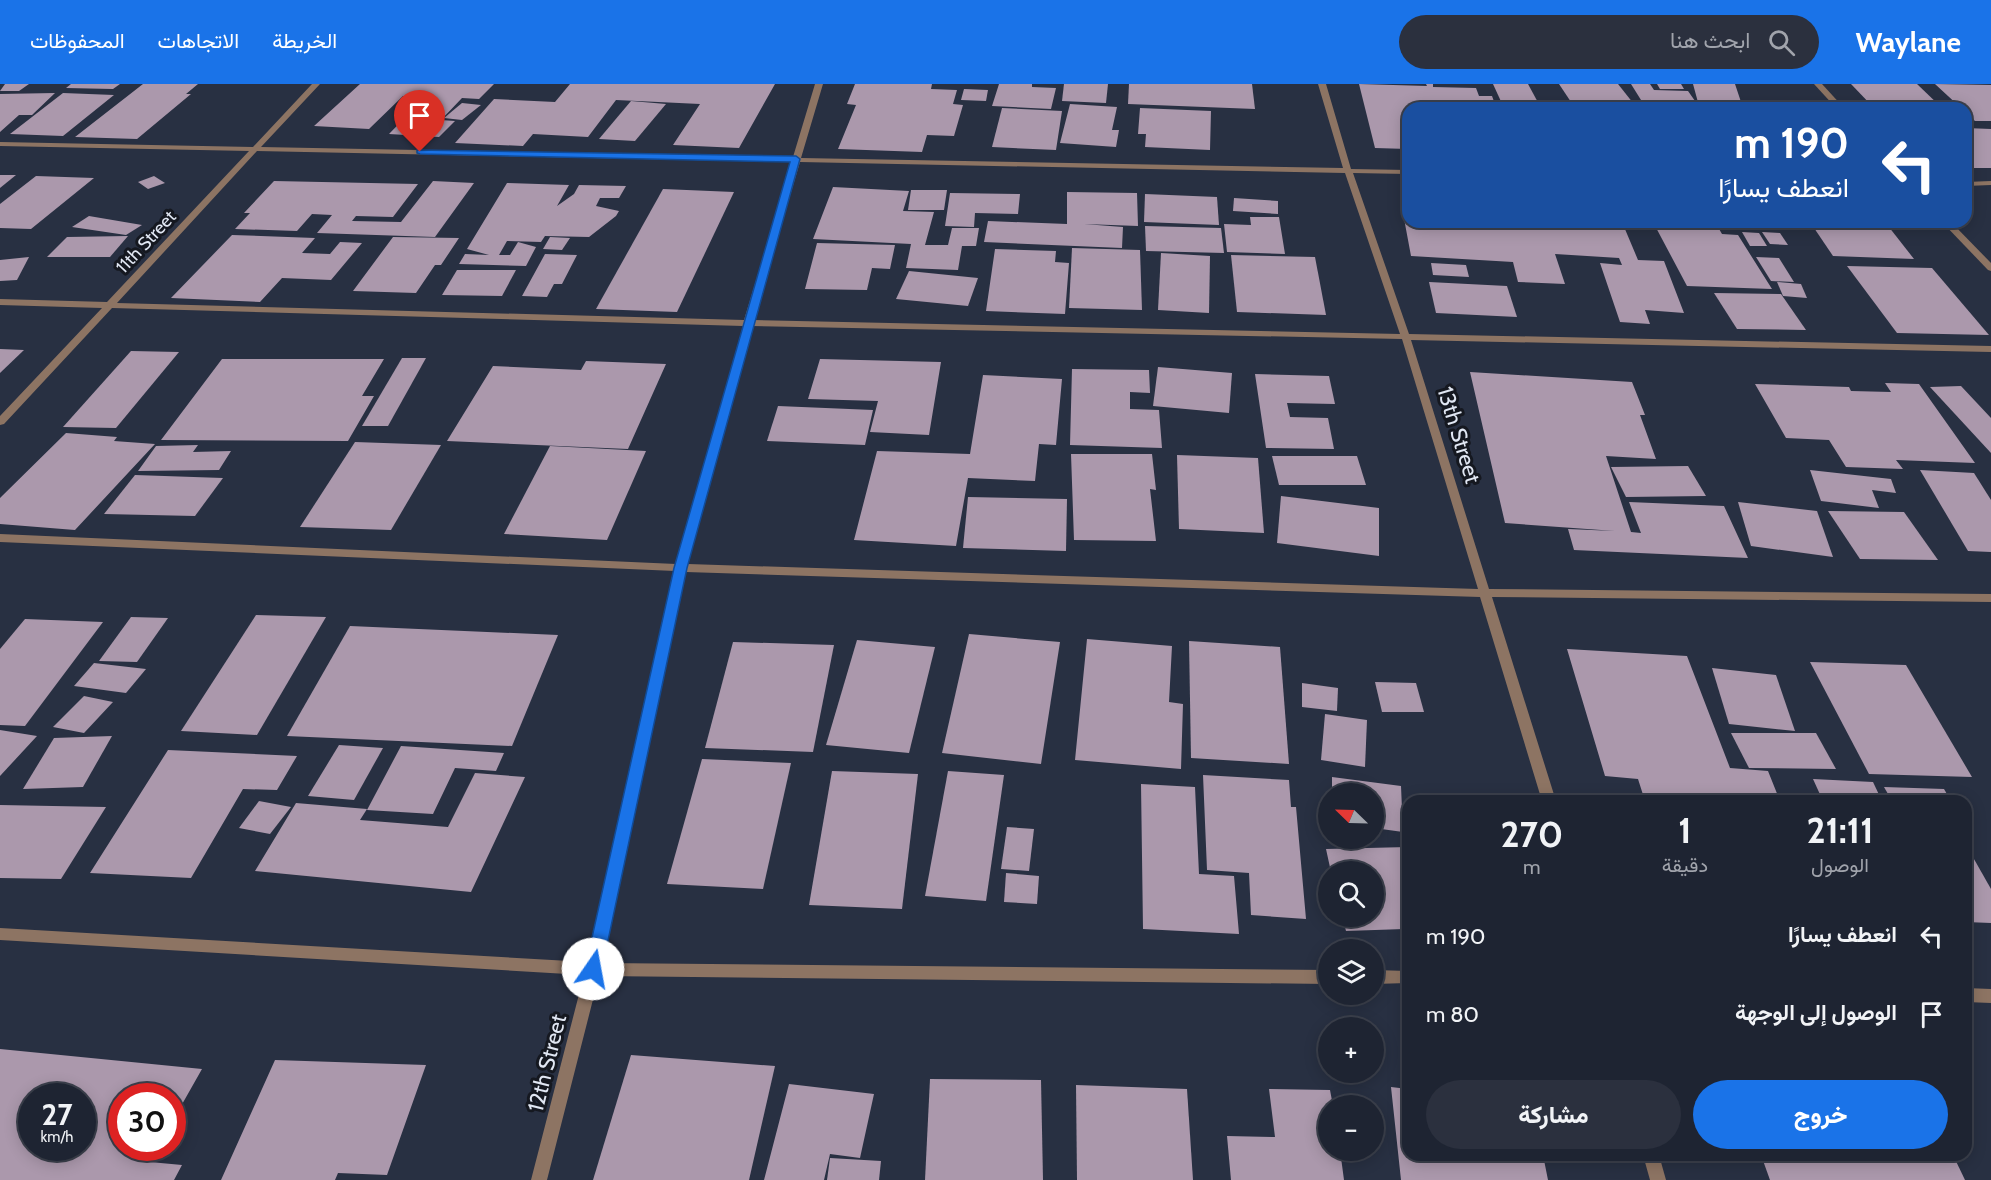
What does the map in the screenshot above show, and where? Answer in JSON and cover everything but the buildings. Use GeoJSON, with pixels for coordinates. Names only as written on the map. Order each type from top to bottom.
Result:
{"type":"FeatureCollection","features":[{"type":"Feature","properties":{"kind":"street","name":"11th Street"},"geometry":{"type":"LineString","coordinates":[[0,422],[316,84]]}},
{"type":"Feature","properties":{"kind":"street","name":"12th Street"},"geometry":{"type":"LineString","coordinates":[[539,1180],[593,969],[681,568],[748,323],[819,84]]}},
{"type":"Feature","properties":{"kind":"street","name":"13th Street"},"geometry":{"type":"LineString","coordinates":[[1322,84],[1348,171],[1406,338],[1547,795]]}},
{"type":"Feature","properties":{"kind":"street"},"geometry":{"type":"LineString","coordinates":[[1818,84],[1834,102]]}},
{"type":"Feature","properties":{"kind":"street"},"geometry":{"type":"LineString","coordinates":[[0,144],[1402,172]]}},
{"type":"Feature","properties":{"kind":"street"},"geometry":{"type":"LineString","coordinates":[[1972,183],[1991,183]]}},
{"type":"Feature","properties":{"kind":"street"},"geometry":{"type":"LineString","coordinates":[[1952,228],[1991,268]]}},
{"type":"Feature","properties":{"kind":"street"},"geometry":{"type":"LineString","coordinates":[[0,302],[748,323],[1991,349]]}},
{"type":"Feature","properties":{"kind":"street"},"geometry":{"type":"LineString","coordinates":[[0,538],[681,568],[1483,593],[1991,598]]}},
{"type":"Feature","properties":{"kind":"street"},"geometry":{"type":"LineString","coordinates":[[0,934],[593,969],[1318,977]]}},
{"type":"Feature","properties":{"kind":"street"},"geometry":{"type":"LineString","coordinates":[[1384,977],[1402,977]]}},
{"type":"Feature","properties":{"kind":"street"},"geometry":{"type":"LineString","coordinates":[[1972,995],[1991,996]]}},
{"type":"Feature","properties":{"kind":"street"},"geometry":{"type":"LineString","coordinates":[[1653,1161],[1658,1180]]}},
{"type":"Feature","properties":{"kind":"route"},"geometry":{"type":"LineString","coordinates":[[420,152],[796,159],[748,323],[681,568],[593,969]]}}]}
